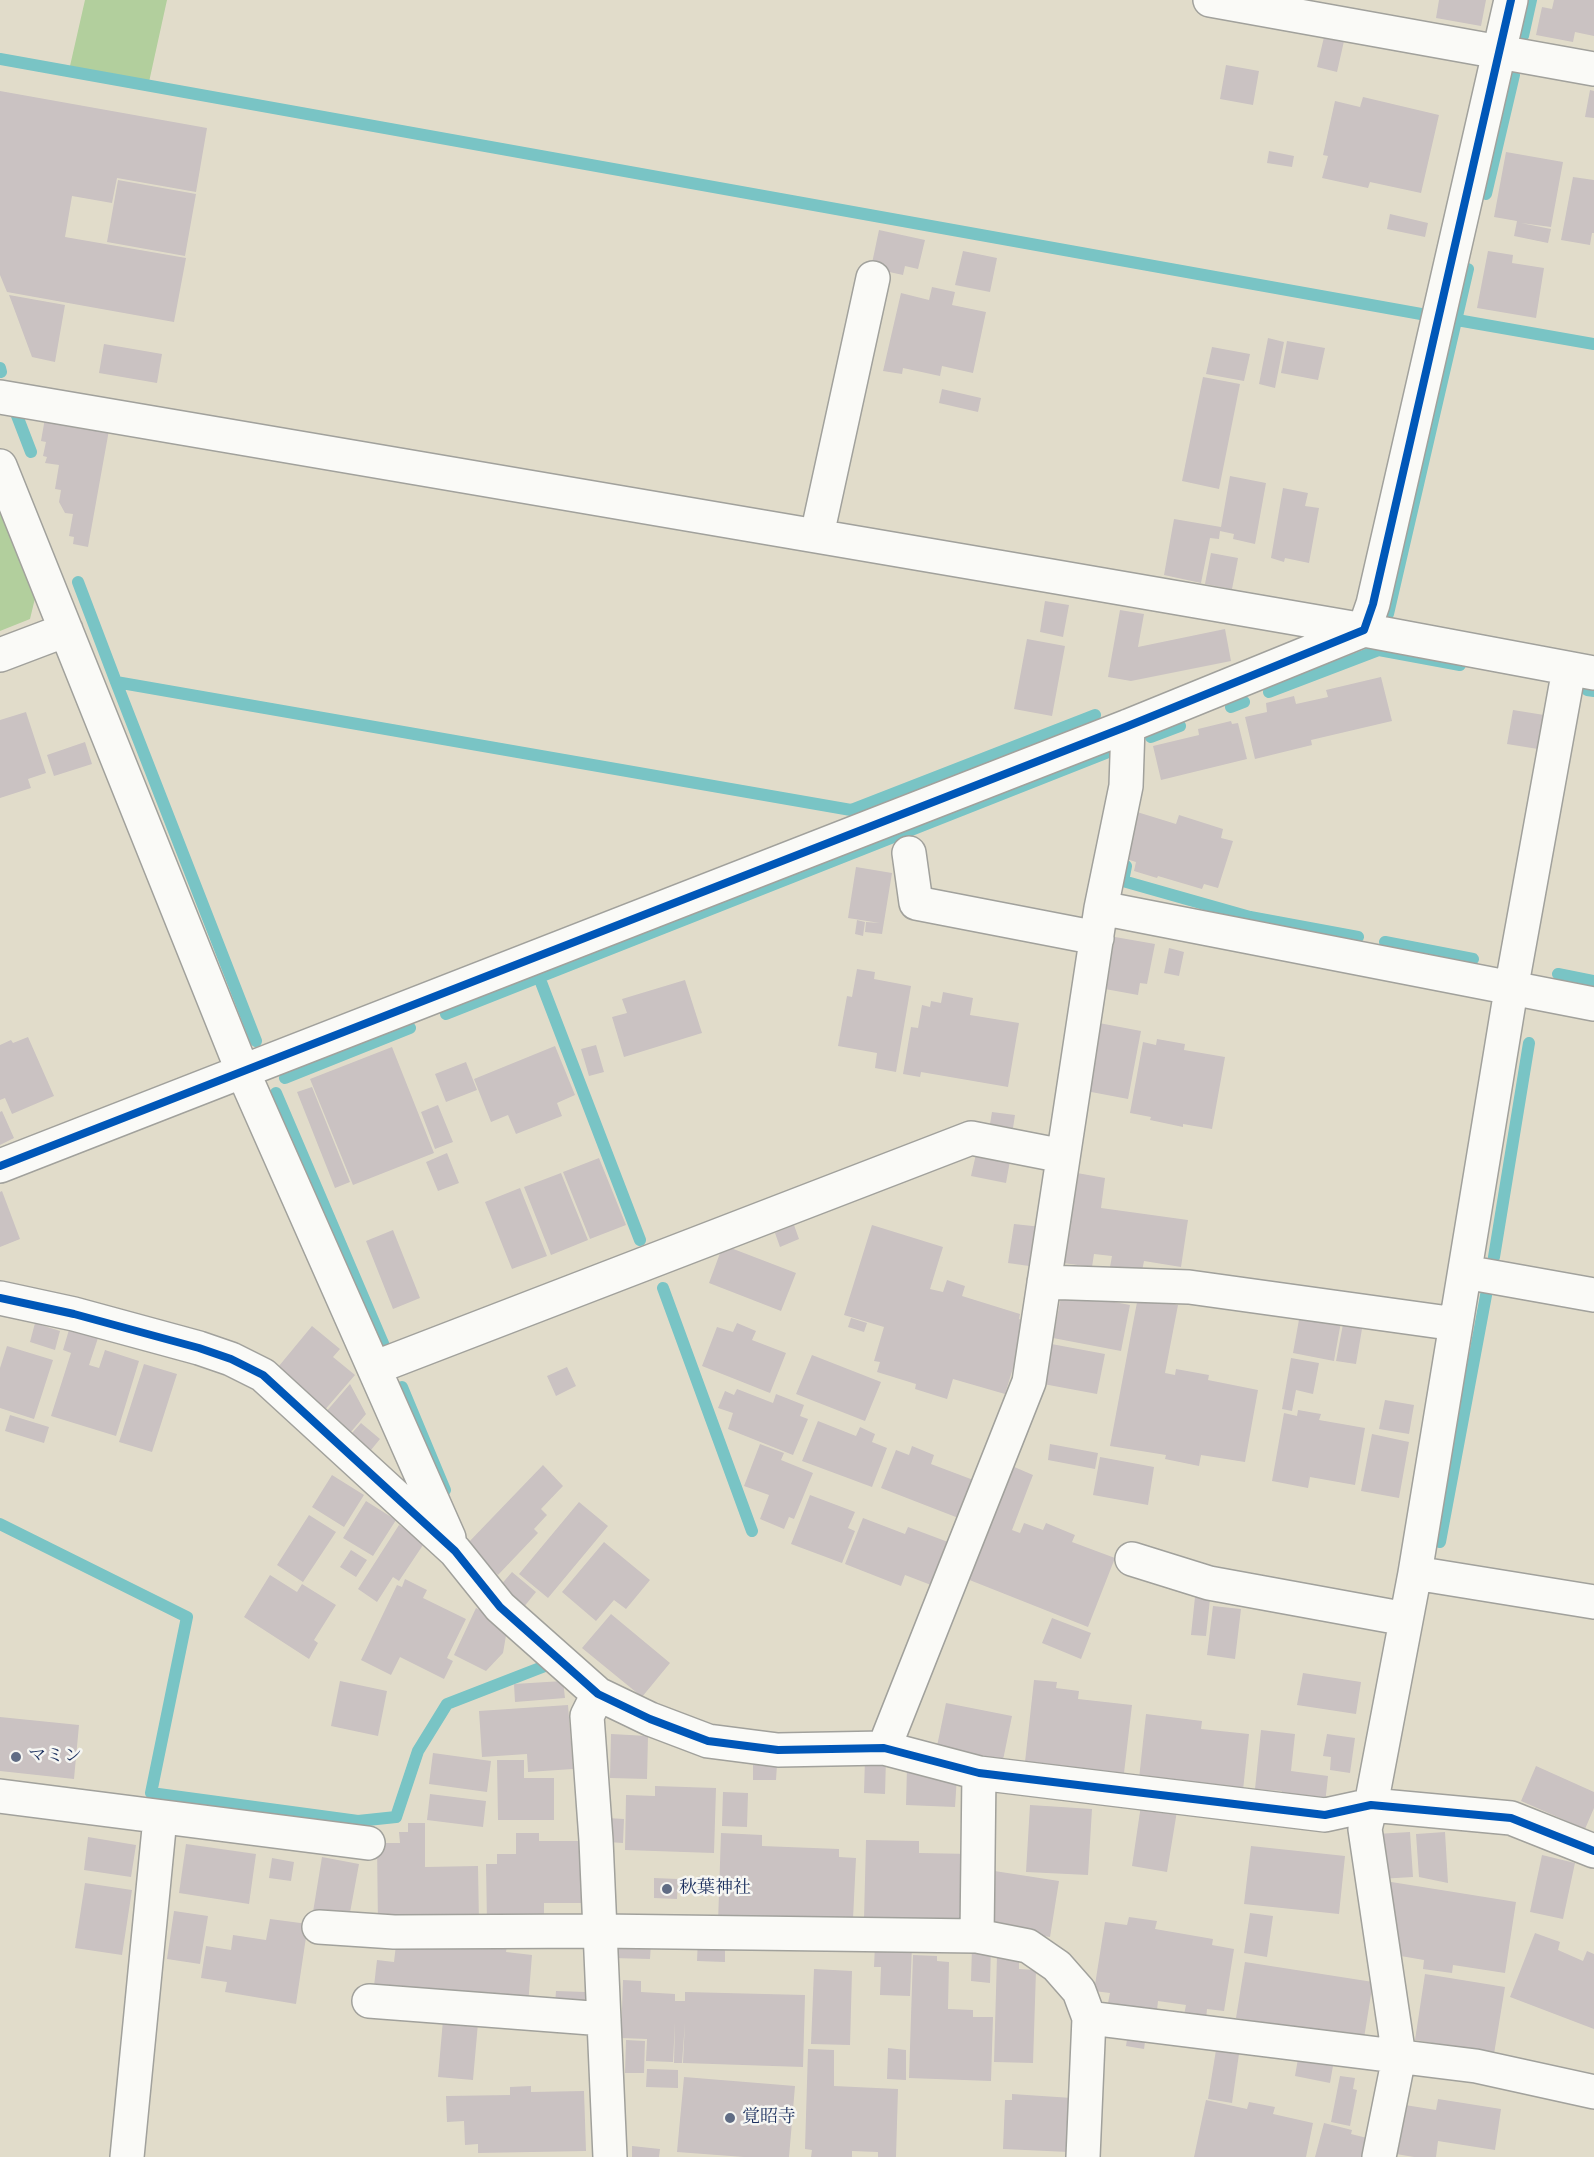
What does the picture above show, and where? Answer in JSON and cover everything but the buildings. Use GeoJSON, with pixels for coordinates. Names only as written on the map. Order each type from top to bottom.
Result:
{"type":"FeatureCollection","features":[{"type":"Feature","properties":{"kind":"street"},"geometry":{"type":"LineString","coordinates":[[1210,0],[1594,69]]}},
{"type":"Feature","properties":{"kind":"street"},"geometry":{"type":"LineString","coordinates":[[1364,630],[1375,592],[1511,0]]}},
{"type":"Feature","properties":{"kind":"street"},"geometry":{"type":"LineString","coordinates":[[817,535],[873,278]]}},
{"type":"Feature","properties":{"kind":"street"},"geometry":{"type":"LineString","coordinates":[[0,397],[817,535],[1364,630],[1581,671],[1512,990],[1415,1573],[1365,1829],[1399,2057],[1379,2157]]}},
{"type":"Feature","properties":{"kind":"street"},"geometry":{"type":"LineString","coordinates":[[0,466],[243,1072],[455,1551]]}},
{"type":"Feature","properties":{"kind":"street"},"geometry":{"type":"LineString","coordinates":[[0,654],[66,630]]}},
{"type":"Feature","properties":{"kind":"street"},"geometry":{"type":"LineString","coordinates":[[0,1166],[1128,726],[1364,630]]}},
{"type":"Feature","properties":{"kind":"street"},"geometry":{"type":"LineString","coordinates":[[884,1748],[1029,1382],[1099,923],[1126,786],[1128,726]]}},
{"type":"Feature","properties":{"kind":"street"},"geometry":{"type":"LineString","coordinates":[[909,854],[916,903],[1099,923],[1594,1004]]}},
{"type":"Feature","properties":{"kind":"street"},"geometry":{"type":"LineString","coordinates":[[374,1368],[971,1138],[1063,1155]]}},
{"type":"Feature","properties":{"kind":"street"},"geometry":{"type":"LineString","coordinates":[[1465,1272],[1594,1295]]}},
{"type":"Feature","properties":{"kind":"street"},"geometry":{"type":"LineString","coordinates":[[1044,1282],[1189,1287],[1456,1324]]}},
{"type":"Feature","properties":{"kind":"street"},"geometry":{"type":"LineString","coordinates":[[0,1298],[74,1314],[199,1348],[231,1359],[263,1375],[455,1551],[500,1607],[598,1694],[650,1719],[708,1741],[778,1750],[884,1748],[979,1773],[1325,1815],[1371,1805],[1511,1818],[1594,1851]]}},
{"type":"Feature","properties":{"kind":"street"},"geometry":{"type":"LineString","coordinates":[[1132,1559],[1209,1583],[1406,1619]]}},
{"type":"Feature","properties":{"kind":"street"},"geometry":{"type":"LineString","coordinates":[[1415,1573],[1594,1602]]}},
{"type":"Feature","properties":{"kind":"street"},"geometry":{"type":"LineString","coordinates":[[598,1694],[587,1716],[596,1840],[610,2157]]}},
{"type":"Feature","properties":{"kind":"street"},"geometry":{"type":"LineString","coordinates":[[977,1936],[979,1773]]}},
{"type":"Feature","properties":{"kind":"street"},"geometry":{"type":"LineString","coordinates":[[0,1796],[368,1844]]}},
{"type":"Feature","properties":{"kind":"street"},"geometry":{"type":"LineString","coordinates":[[127,2157],[160,1818]]}},
{"type":"Feature","properties":{"kind":"street"},"geometry":{"type":"LineString","coordinates":[[320,1927],[394,1932],[600,1931],[977,1936],[1028,1946],[1057,1966],[1079,1991],[1089,2018],[1083,2157]]}},
{"type":"Feature","properties":{"kind":"street"},"geometry":{"type":"LineString","coordinates":[[369,2001],[604,2019]]}},
{"type":"Feature","properties":{"kind":"street"},"geometry":{"type":"LineString","coordinates":[[1089,2018],[1476,2066],[1594,2092]]}},
{"type":"Feature","properties":{"kind":"green space"},"geometry":{"type":"Polygon","coordinates":[[[85,0],[167,0],[149,82],[70,66],[85,0]]]}},
{"type":"Feature","properties":{"kind":"green space"},"geometry":{"type":"Polygon","coordinates":[[[0,497],[37,590],[30,619],[0,631],[0,497]]]}},
{"type":"Feature","properties":{"kind":"waterway"},"geometry":{"type":"LineString","coordinates":[[1523,36],[1531,0]]}},
{"type":"Feature","properties":{"kind":"waterway"},"geometry":{"type":"LineString","coordinates":[[0,59],[1421,314]]}},
{"type":"Feature","properties":{"kind":"waterway"},"geometry":{"type":"LineString","coordinates":[[1486,194],[1514,75]]}},
{"type":"Feature","properties":{"kind":"waterway"},"geometry":{"type":"LineString","coordinates":[[1388,614],[1468,269]]}},
{"type":"Feature","properties":{"kind":"waterway"},"geometry":{"type":"LineString","coordinates":[[1457,320],[1594,344]]}},
{"type":"Feature","properties":{"kind":"waterway"},"geometry":{"type":"LineString","coordinates":[[0,368],[1,372]]}},
{"type":"Feature","properties":{"kind":"waterway"},"geometry":{"type":"LineString","coordinates":[[16,413],[31,452]]}},
{"type":"Feature","properties":{"kind":"waterway"},"geometry":{"type":"LineString","coordinates":[[78,582],[116,682],[851,810],[1095,715]]}},
{"type":"Feature","properties":{"kind":"waterway"},"geometry":{"type":"LineString","coordinates":[[1269,692],[1379,650],[1460,665]]}},
{"type":"Feature","properties":{"kind":"waterway"},"geometry":{"type":"LineString","coordinates":[[116,682],[256,1041]]}},
{"type":"Feature","properties":{"kind":"waterway"},"geometry":{"type":"LineString","coordinates":[[1587,690],[1594,691]]}},
{"type":"Feature","properties":{"kind":"waterway"},"geometry":{"type":"LineString","coordinates":[[1231,707],[1244,702]]}},
{"type":"Feature","properties":{"kind":"waterway"},"geometry":{"type":"LineString","coordinates":[[1151,737],[1180,726]]}},
{"type":"Feature","properties":{"kind":"waterway"},"geometry":{"type":"LineString","coordinates":[[446,1014],[1106,753]]}},
{"type":"Feature","properties":{"kind":"waterway"},"geometry":{"type":"LineString","coordinates":[[1126,866],[1123,881],[1250,917],[1358,937]]}},
{"type":"Feature","properties":{"kind":"waterway"},"geometry":{"type":"LineString","coordinates":[[1385,942],[1473,959]]}},
{"type":"Feature","properties":{"kind":"waterway"},"geometry":{"type":"LineString","coordinates":[[1558,974],[1594,981]]}},
{"type":"Feature","properties":{"kind":"waterway"},"geometry":{"type":"LineString","coordinates":[[539,977],[640,1240]]}},
{"type":"Feature","properties":{"kind":"waterway"},"geometry":{"type":"LineString","coordinates":[[285,1078],[410,1028]]}},
{"type":"Feature","properties":{"kind":"waterway"},"geometry":{"type":"LineString","coordinates":[[1494,1257],[1529,1043]]}},
{"type":"Feature","properties":{"kind":"waterway"},"geometry":{"type":"LineString","coordinates":[[276,1093],[385,1348]]}},
{"type":"Feature","properties":{"kind":"waterway"},"geometry":{"type":"LineString","coordinates":[[663,1288],[752,1531]]}},
{"type":"Feature","properties":{"kind":"waterway"},"geometry":{"type":"LineString","coordinates":[[1440,1542],[1487,1290]]}},
{"type":"Feature","properties":{"kind":"waterway"},"geometry":{"type":"LineString","coordinates":[[402,1387],[445,1490]]}},
{"type":"Feature","properties":{"kind":"waterway"},"geometry":{"type":"LineString","coordinates":[[0,1524],[187,1617],[151,1793],[358,1821],[396,1817],[418,1751],[447,1704],[545,1666]]}},
{"type":"Feature","properties":{"kind":"cycle path"},"geometry":{"type":"LineString","coordinates":[[0,1166],[1128,726],[1364,630],[1373,604],[1511,0]]}},
{"type":"Feature","properties":{"kind":"cycle path"},"geometry":{"type":"LineString","coordinates":[[0,1298],[74,1314],[199,1348],[231,1359],[263,1375],[455,1551],[500,1607],[598,1694],[650,1719],[708,1741],[778,1750],[884,1748],[979,1773],[1325,1815],[1371,1805],[1511,1818],[1594,1851]]}},
{"type":"Feature","properties":{"kind":"place","name":"マミン"},"geometry":{"type":"Point","coordinates":[16,1757]}},
{"type":"Feature","properties":{"kind":"place","name":"秋葉神社"},"geometry":{"type":"Point","coordinates":[667,1889]}},
{"type":"Feature","properties":{"kind":"place","name":"覚昭寺"},"geometry":{"type":"Point","coordinates":[730,2118]}}]}
